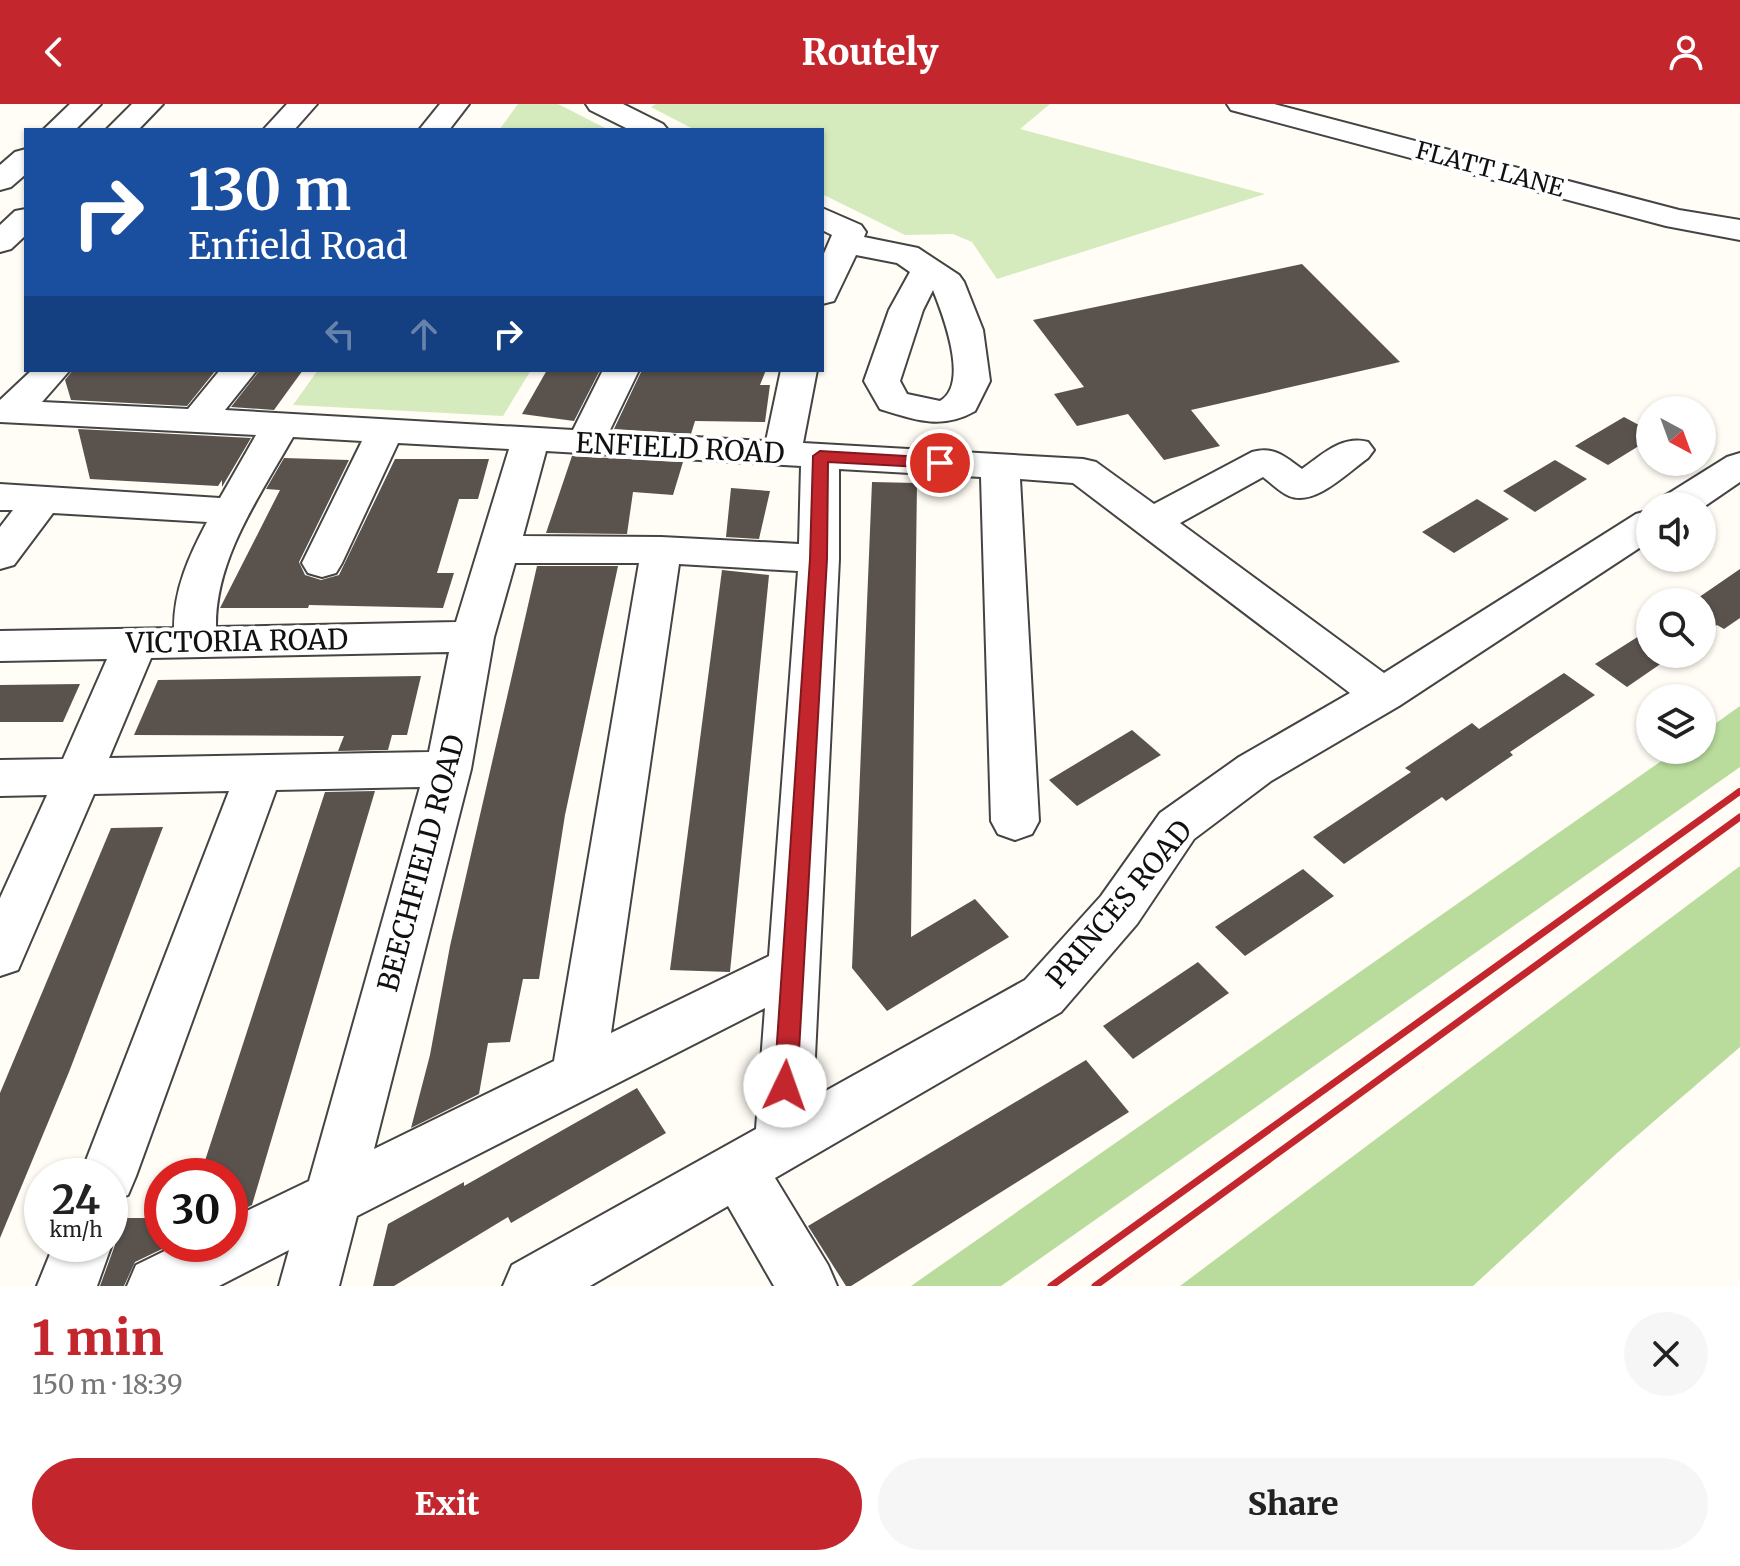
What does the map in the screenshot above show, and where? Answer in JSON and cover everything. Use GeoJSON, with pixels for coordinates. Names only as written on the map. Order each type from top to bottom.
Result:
{"type":"FeatureCollection","features":[{"type":"Feature","properties":{"kind":"street"},"geometry":{"type":"LineString","coordinates":[[60,128],[87,104]]}},
{"type":"Feature","properties":{"kind":"street"},"geometry":{"type":"LineString","coordinates":[[123,128],[149,104]]}},
{"type":"Feature","properties":{"kind":"street"},"geometry":{"type":"LineString","coordinates":[[280,128],[303,104]]}},
{"type":"Feature","properties":{"kind":"street"},"geometry":{"type":"LineString","coordinates":[[436,128],[455,104]]}},
{"type":"Feature","properties":{"kind":"street","name":"FLATT LANE"},"geometry":{"type":"LineString","coordinates":[[1241,104],[1677,219],[1740,230]]}},
{"type":"Feature","properties":{"kind":"street"},"geometry":{"type":"LineString","coordinates":[[611,106],[650,128]]}},
{"type":"Feature","properties":{"kind":"street"},"geometry":{"type":"LineString","coordinates":[[0,181],[24,160]]}},
{"type":"Feature","properties":{"kind":"street"},"geometry":{"type":"LineString","coordinates":[[0,242],[24,220]]}},
{"type":"Feature","properties":{"kind":"street"},"geometry":{"type":"LineString","coordinates":[[824,287],[839,231],[907,255],[928,269]]}},
{"type":"Feature","properties":{"kind":"street"},"geometry":{"type":"LineString","coordinates":[[6,411],[50,372]]}},
{"type":"Feature","properties":{"kind":"street"},"geometry":{"type":"LineString","coordinates":[[198,420],[237,372]]}},
{"type":"Feature","properties":{"kind":"street"},"geometry":{"type":"LineString","coordinates":[[585,443],[620,372]]}},
{"type":"Feature","properties":{"kind":"street"},"geometry":{"type":"LineString","coordinates":[[799,372],[801,455],[819,559],[791,970],[761,1158],[807,1286]]}},
{"type":"Feature","properties":{"kind":"street","name":"ENFIELD ROAD"},"geometry":{"type":"LineString","coordinates":[[6,411],[1083,471],[1383,695]]}},
{"type":"Feature","properties":{"kind":"street"},"geometry":{"type":"LineString","coordinates":[[196,642],[192,615],[203,568],[281,424]]}},
{"type":"Feature","properties":{"kind":"street"},"geometry":{"type":"LineString","coordinates":[[322,563],[385,431]]}},
{"type":"Feature","properties":{"kind":"street","name":"BEECHFIELD ROAD"},"geometry":{"type":"LineString","coordinates":[[309,1286],[448,769],[473,637],[531,440]]}},
{"type":"Feature","properties":{"kind":"street"},"geometry":{"type":"LineString","coordinates":[[1152,522],[1265,460],[1301,487],[1355,450]]}},
{"type":"Feature","properties":{"kind":"street"},"geometry":{"type":"LineString","coordinates":[[1699,492],[1740,465]]}},
{"type":"Feature","properties":{"kind":"street"},"geometry":{"type":"LineString","coordinates":[[1000,467],[1015,821]]}},
{"type":"Feature","properties":{"kind":"street"},"geometry":{"type":"LineString","coordinates":[[0,497],[232,511]]}},
{"type":"Feature","properties":{"kind":"street"},"geometry":{"type":"LineString","coordinates":[[0,555],[42,500]]}},
{"type":"Feature","properties":{"kind":"street","name":"PRINCES ROAD"},"geometry":{"type":"LineString","coordinates":[[533,1286],[1043,996],[1119,910],[1177,826],[1255,769],[1383,695],[1636,532]]}},
{"type":"Feature","properties":{"kind":"street"},"geometry":{"type":"LineString","coordinates":[[499,549],[661,550],[819,559]]}},
{"type":"Feature","properties":{"kind":"street"},"geometry":{"type":"LineString","coordinates":[[578,1078],[661,550]]}},
{"type":"Feature","properties":{"kind":"street","name":"VICTORIA ROAD"},"geometry":{"type":"LineString","coordinates":[[0,646],[473,637]]}},
{"type":"Feature","properties":{"kind":"street"},"geometry":{"type":"LineString","coordinates":[[0,955],[136,643]]}},
{"type":"Feature","properties":{"kind":"street"},"geometry":{"type":"LineString","coordinates":[[0,778],[448,769]]}},
{"type":"Feature","properties":{"kind":"street"},"geometry":{"type":"LineString","coordinates":[[115,1158],[259,773]]}},
{"type":"Feature","properties":{"kind":"street"},"geometry":{"type":"LineString","coordinates":[[157,1286],[791,970]]}},
{"type":"Feature","properties":{"kind":"street"},"geometry":{"type":"LineString","coordinates":[[67,1286],[76,1262]]}},
{"type":"Feature","properties":{"kind":"green space"},"geometry":{"type":"Polygon","coordinates":[[[518,104],[558,104],[605,128],[500,128],[518,104]]]}},
{"type":"Feature","properties":{"kind":"green space"},"geometry":{"type":"Polygon","coordinates":[[[656,104],[1050,104],[1020,129],[1265,194],[997,279],[972,242],[953,234],[905,235],[824,195],[824,128],[691,128],[651,107],[656,104]]]}},
{"type":"Feature","properties":{"kind":"green space"},"geometry":{"type":"Polygon","coordinates":[[[317,372],[530,372],[503,416],[293,405],[317,372]]]}},
{"type":"Feature","properties":{"kind":"green space"},"geometry":{"type":"Polygon","coordinates":[[[1740,706],[1740,767],[1001,1286],[911,1286],[1657,764],[1716,764],[1716,723],[1740,706]]]}},
{"type":"Feature","properties":{"kind":"green space"},"geometry":{"type":"Polygon","coordinates":[[[1740,866],[1740,1047],[1616,1154],[1473,1286],[1180,1286],[1740,866]]]}},
{"type":"Feature","properties":{"kind":"building"},"geometry":{"type":"Polygon","coordinates":[[[1302,264],[1400,362],[1191,410],[1220,446],[1164,460],[1128,414],[1077,426],[1054,394],[1084,387],[1033,320],[1302,264]]]}},
{"type":"Feature","properties":{"kind":"building"},"geometry":{"type":"Polygon","coordinates":[[[71,372],[214,372],[187,406],[71,400],[65,380],[71,372]]]}},
{"type":"Feature","properties":{"kind":"building"},"geometry":{"type":"Polygon","coordinates":[[[258,372],[302,372],[274,410],[231,407],[258,372]]]}},
{"type":"Feature","properties":{"kind":"building"},"geometry":{"type":"Polygon","coordinates":[[[546,372],[599,372],[574,421],[522,414],[546,372]]]}},
{"type":"Feature","properties":{"kind":"building"},"geometry":{"type":"Polygon","coordinates":[[[641,372],[765,372],[760,385],[770,385],[765,422],[695,421],[691,434],[614,429],[641,372]]]}},
{"type":"Feature","properties":{"kind":"building"},"geometry":{"type":"Polygon","coordinates":[[[1624,417],[1636,423],[1636,448],[1608,465],[1575,446],[1624,417]]]}},
{"type":"Feature","properties":{"kind":"building"},"geometry":{"type":"Polygon","coordinates":[[[78,429],[251,438],[222,487],[222,480],[218,486],[90,479],[78,429]]]}},
{"type":"Feature","properties":{"kind":"building"},"geometry":{"type":"Polygon","coordinates":[[[572,456],[683,462],[673,495],[633,492],[627,534],[546,533],[572,456]]]}},
{"type":"Feature","properties":{"kind":"building"},"geometry":{"type":"Polygon","coordinates":[[[284,458],[349,460],[299,562],[305,575],[321,580],[339,575],[395,459],[489,459],[478,499],[459,499],[437,573],[454,573],[443,608],[309,605],[308,608],[220,608],[280,490],[266,489],[284,458]]]}},
{"type":"Feature","properties":{"kind":"building"},"geometry":{"type":"Polygon","coordinates":[[[1555,460],[1587,479],[1535,512],[1503,491],[1555,460]]]}},
{"type":"Feature","properties":{"kind":"building"},"geometry":{"type":"Polygon","coordinates":[[[872,482],[917,483],[911,937],[975,899],[1009,937],[887,1011],[852,968],[872,482]]]}},
{"type":"Feature","properties":{"kind":"building"},"geometry":{"type":"Polygon","coordinates":[[[731,488],[770,491],[759,539],[726,537],[731,488]]]}},
{"type":"Feature","properties":{"kind":"building"},"geometry":{"type":"Polygon","coordinates":[[[1477,499],[1509,519],[1454,553],[1422,532],[1477,499]]]}},
{"type":"Feature","properties":{"kind":"building"},"geometry":{"type":"Polygon","coordinates":[[[537,566],[618,566],[565,815],[539,979],[523,979],[510,1042],[488,1043],[479,1094],[411,1128],[430,1055],[450,946],[537,566]]]}},
{"type":"Feature","properties":{"kind":"building"},"geometry":{"type":"Polygon","coordinates":[[[1740,569],[1740,618],[1724,629],[1716,626],[1716,588],[1712,588],[1740,569]]]}},
{"type":"Feature","properties":{"kind":"building"},"geometry":{"type":"Polygon","coordinates":[[[722,570],[769,575],[730,972],[670,970],[722,570]]]}},
{"type":"Feature","properties":{"kind":"building"},"geometry":{"type":"Polygon","coordinates":[[[1636,638],[1636,668],[1655,668],[1627,687],[1595,664],[1636,638]]]}},
{"type":"Feature","properties":{"kind":"building"},"geometry":{"type":"Polygon","coordinates":[[[1564,673],[1595,695],[1510,752],[1513,755],[1446,801],[1442,797],[1344,864],[1313,837],[1411,772],[1405,768],[1472,723],[1479,729],[1564,673]]]}},
{"type":"Feature","properties":{"kind":"building"},"geometry":{"type":"Polygon","coordinates":[[[421,676],[407,735],[392,735],[388,750],[338,751],[344,736],[134,735],[158,680],[421,676]]]}},
{"type":"Feature","properties":{"kind":"building"},"geometry":{"type":"Polygon","coordinates":[[[80,684],[63,722],[0,722],[0,685],[80,684]]]}},
{"type":"Feature","properties":{"kind":"building"},"geometry":{"type":"Polygon","coordinates":[[[1132,730],[1161,755],[1077,806],[1049,780],[1132,730]]]}},
{"type":"Feature","properties":{"kind":"building"},"geometry":{"type":"Polygon","coordinates":[[[375,791],[252,1205],[248,1207],[248,1158],[206,1158],[325,792],[375,791]]]}},
{"type":"Feature","properties":{"kind":"building"},"geometry":{"type":"Polygon","coordinates":[[[163,827],[33,1158],[24,1158],[24,1180],[0,1238],[0,1093],[111,828],[163,827]]]}},
{"type":"Feature","properties":{"kind":"building"},"geometry":{"type":"Polygon","coordinates":[[[1303,869],[1334,896],[1245,956],[1215,927],[1303,869]]]}},
{"type":"Feature","properties":{"kind":"building"},"geometry":{"type":"Polygon","coordinates":[[[1198,962],[1229,993],[1133,1059],[1103,1026],[1198,962]]]}},
{"type":"Feature","properties":{"kind":"building"},"geometry":{"type":"Polygon","coordinates":[[[1086,1060],[1129,1112],[851,1286],[846,1286],[808,1226],[1086,1060]]]}},
{"type":"Feature","properties":{"kind":"building"},"geometry":{"type":"Polygon","coordinates":[[[637,1088],[666,1133],[511,1223],[508,1217],[394,1286],[373,1286],[388,1224],[464,1182],[464,1186],[637,1088]]]}},
{"type":"Feature","properties":{"kind":"building"},"geometry":{"type":"Polygon","coordinates":[[[128,1218],[144,1218],[144,1258],[135,1262],[124,1286],[100,1286],[109,1262],[128,1262],[128,1218]]]}},
{"type":"Feature","properties":{"kind":"railway"},"geometry":{"type":"LineString","coordinates":[[1736,794],[1740,791]]}},
{"type":"Feature","properties":{"kind":"railway"},"geometry":{"type":"LineString","coordinates":[[1051,1286],[1739,792]]}},
{"type":"Feature","properties":{"kind":"railway"},"geometry":{"type":"LineString","coordinates":[[1095,1286],[1740,817]]}},
{"type":"Feature","properties":{"kind":"route"},"geometry":{"type":"LineString","coordinates":[[785,1086],[819,559],[820,456],[940,463]]}}]}
